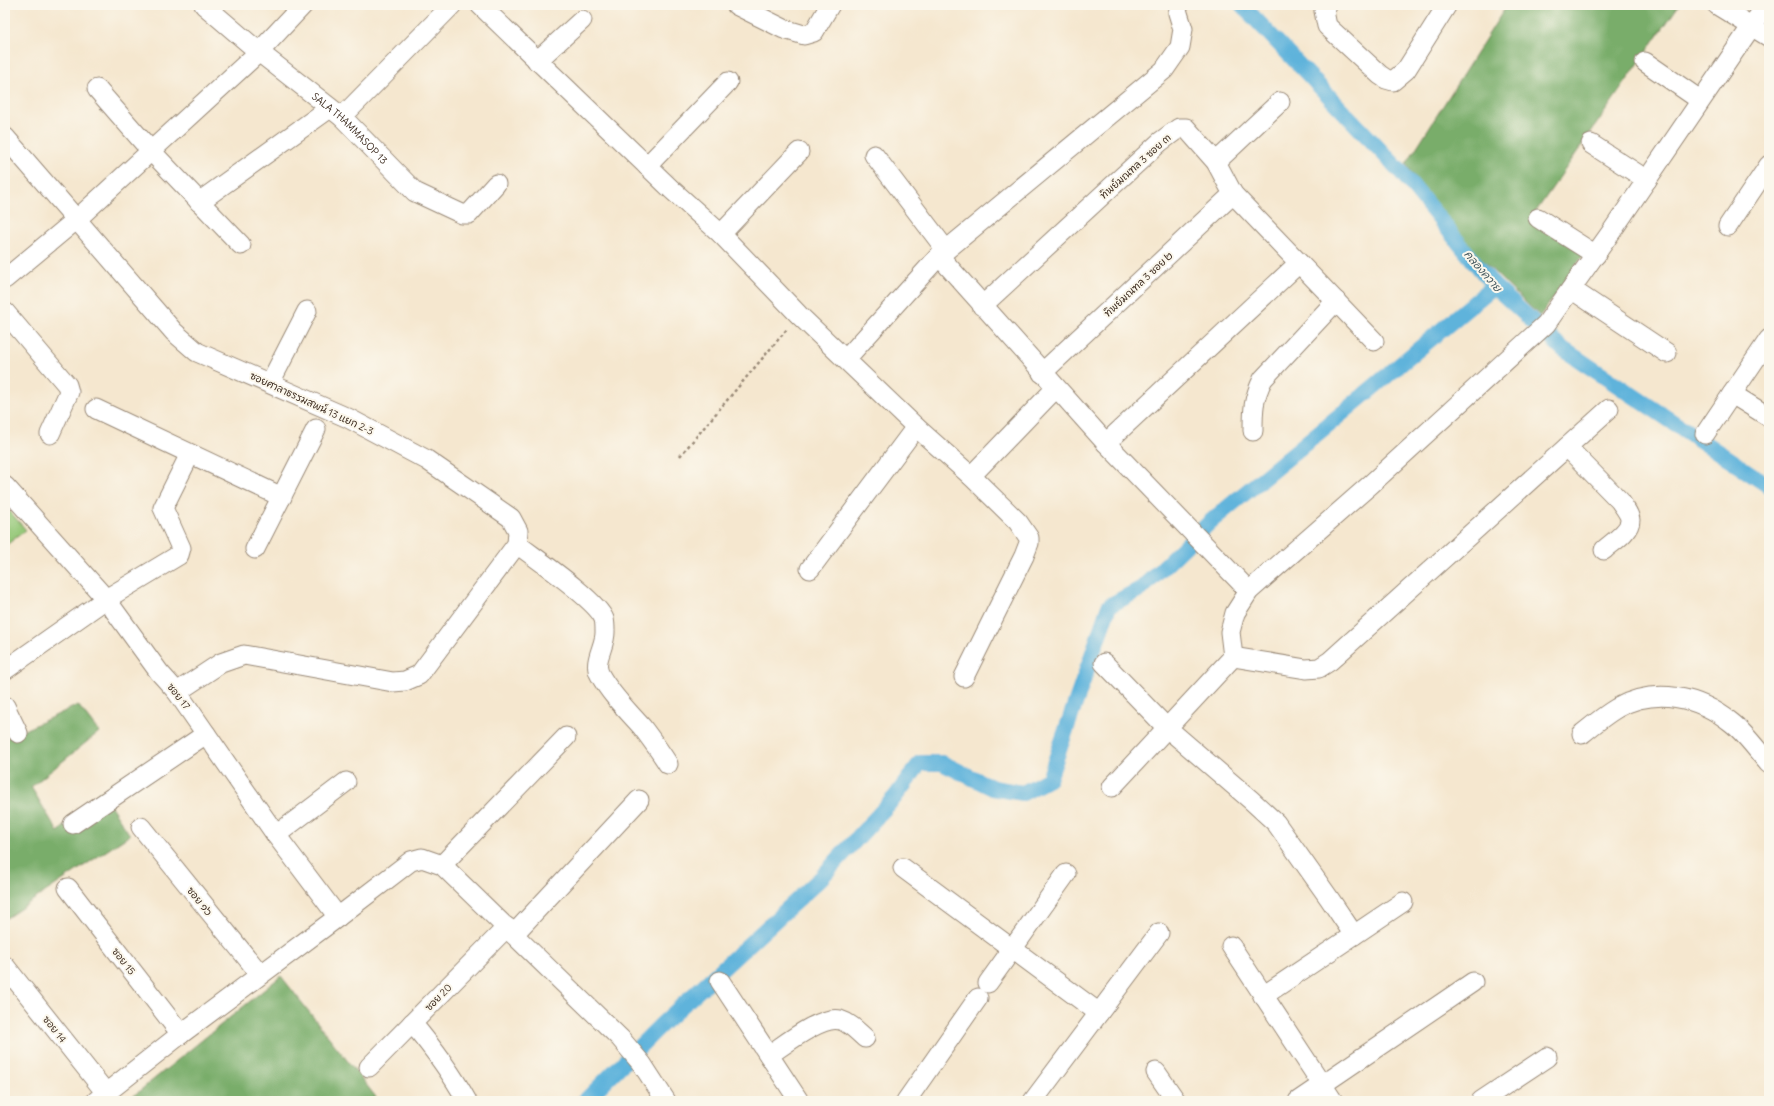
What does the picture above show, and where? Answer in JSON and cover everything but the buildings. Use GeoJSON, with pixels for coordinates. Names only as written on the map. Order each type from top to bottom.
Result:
{"type":"FeatureCollection","features":[{"type":"Feature","properties":{"kind":"street","name":"SALA THAMMASOP 13"},"geometry":{"type":"LineString","coordinates":[[204,5],[259,52],[336,112],[415,192],[456,212],[469,214],[496,184]]}},
{"type":"Feature","properties":{"kind":"street"},"geometry":{"type":"LineString","coordinates":[[5,279],[76,220],[259,52],[303,5]]}},
{"type":"Feature","properties":{"kind":"street"},"geometry":{"type":"LineString","coordinates":[[200,202],[336,112],[452,5]]}},
{"type":"Feature","properties":{"kind":"street"},"geometry":{"type":"LineString","coordinates":[[480,5],[647,166],[721,234],[799,315],[916,427],[970,476],[1018,522],[1026,532],[1029,538],[1029,544],[964,677]]}},
{"type":"Feature","properties":{"kind":"street"},"geometry":{"type":"LineString","coordinates":[[736,5],[784,29],[804,35],[814,32],[830,5]]}},
{"type":"Feature","properties":{"kind":"street"},"geometry":{"type":"LineString","coordinates":[[1327,5],[1324,11],[1327,26],[1380,75],[1386,79],[1393,80],[1406,70],[1447,5]]}},
{"type":"Feature","properties":{"kind":"street"},"geometry":{"type":"LineString","coordinates":[[1717,5],[1769,37]]}},
{"type":"Feature","properties":{"kind":"street"},"geometry":{"type":"LineString","coordinates":[[1233,657],[1230,632],[1235,613],[1249,591],[1370,485],[1546,324],[1596,255],[1766,5]]}},
{"type":"Feature","properties":{"kind":"street"},"geometry":{"type":"LineString","coordinates":[[846,359],[942,253],[1164,70],[1180,47],[1183,29],[1178,13]]}},
{"type":"Feature","properties":{"kind":"street"},"geometry":{"type":"LineString","coordinates":[[537,61],[582,20]]}},
{"type":"Feature","properties":{"kind":"street"},"geometry":{"type":"LineString","coordinates":[[1645,62],[1700,100]]}},
{"type":"Feature","properties":{"kind":"street"},"geometry":{"type":"LineString","coordinates":[[647,166],[728,82]]}},
{"type":"Feature","properties":{"kind":"street"},"geometry":{"type":"LineString","coordinates":[[97,89],[151,151],[241,245]]}},
{"type":"Feature","properties":{"kind":"street"},"geometry":{"type":"LineString","coordinates":[[1216,162],[1280,102]]}},
{"type":"Feature","properties":{"kind":"street","name":"ทิพย์มณฑล 3 ซอย ๓"},"geometry":{"type":"LineString","coordinates":[[982,306],[1160,142],[1179,128],[1186,128],[1193,134],[1216,162],[1233,194],[1374,341]]}},
{"type":"Feature","properties":{"kind":"street","name":"ซอยศาลาธรรมสพน์ 13 แยก 2-3"},"geometry":{"type":"LineString","coordinates":[[5,138],[174,332],[197,352],[348,418],[427,460],[511,518],[518,531],[517,544]]}},
{"type":"Feature","properties":{"kind":"street"},"geometry":{"type":"LineString","coordinates":[[1591,144],[1647,180]]}},
{"type":"Feature","properties":{"kind":"street"},"geometry":{"type":"LineString","coordinates":[[721,234],[799,152]]}},
{"type":"Feature","properties":{"kind":"street"},"geometry":{"type":"LineString","coordinates":[[874,155],[942,253],[982,306],[1106,443],[1249,591]]}},
{"type":"Feature","properties":{"kind":"street"},"geometry":{"type":"LineString","coordinates":[[1728,226],[1769,165]]}},
{"type":"Feature","properties":{"kind":"street","name":"ทิพย์มณฑล 3 ซอย ๒"},"geometry":{"type":"LineString","coordinates":[[1042,373],[1233,194]]}},
{"type":"Feature","properties":{"kind":"street"},"geometry":{"type":"LineString","coordinates":[[1538,218],[1596,255]]}},
{"type":"Feature","properties":{"kind":"street"},"geometry":{"type":"LineString","coordinates":[[1106,443],[1299,263]]}},
{"type":"Feature","properties":{"kind":"street"},"geometry":{"type":"LineString","coordinates":[[1571,289],[1667,353]]}},
{"type":"Feature","properties":{"kind":"street"},"geometry":{"type":"LineString","coordinates":[[1253,431],[1253,405],[1256,392],[1263,379],[1336,301]]}},
{"type":"Feature","properties":{"kind":"street"},"geometry":{"type":"LineString","coordinates":[[270,383],[307,311]]}},
{"type":"Feature","properties":{"kind":"street"},"geometry":{"type":"LineString","coordinates":[[5,312],[68,385],[69,392],[50,434]]}},
{"type":"Feature","properties":{"kind":"street"},"geometry":{"type":"LineString","coordinates":[[1705,434],[1769,339]]}},
{"type":"Feature","properties":{"kind":"street"},"geometry":{"type":"LineString","coordinates":[[970,476],[1056,388]]}},
{"type":"Feature","properties":{"kind":"street"},"geometry":{"type":"LineString","coordinates":[[1732,394],[1769,417]]}},
{"type":"Feature","properties":{"kind":"street"},"geometry":{"type":"LineString","coordinates":[[96,409],[282,497]]}},
{"type":"Feature","properties":{"kind":"street"},"geometry":{"type":"LineString","coordinates":[[1233,657],[1306,669],[1319,668],[1336,656],[1609,409]]}},
{"type":"Feature","properties":{"kind":"street"},"geometry":{"type":"LineString","coordinates":[[810,569],[916,427]]}},
{"type":"Feature","properties":{"kind":"street"},"geometry":{"type":"LineString","coordinates":[[255,549],[316,429]]}},
{"type":"Feature","properties":{"kind":"street"},"geometry":{"type":"LineString","coordinates":[[1567,447],[1620,501],[1630,520],[1627,529],[1604,550]]}},
{"type":"Feature","properties":{"kind":"street"},"geometry":{"type":"LineString","coordinates":[[5,670],[106,599],[179,555],[181,548],[163,508],[190,454]]}},
{"type":"Feature","properties":{"kind":"street","name":"ซอย 17"},"geometry":{"type":"LineString","coordinates":[[5,486],[106,599],[159,672],[177,692],[276,836],[338,917]]}},
{"type":"Feature","properties":{"kind":"street"},"geometry":{"type":"LineString","coordinates":[[177,692],[221,663],[244,655],[393,682],[405,681],[419,675],[517,544],[587,598],[598,610],[604,619],[605,633],[597,662],[599,674],[612,694],[642,727],[668,764]]}},
{"type":"Feature","properties":{"kind":"street"},"geometry":{"type":"LineString","coordinates":[[1112,787],[1166,727],[1233,657]]}},
{"type":"Feature","properties":{"kind":"street"},"geometry":{"type":"LineString","coordinates":[[1104,663],[1166,727],[1276,823],[1330,898],[1354,935]]}},
{"type":"Feature","properties":{"kind":"street"},"geometry":{"type":"LineString","coordinates":[[1582,734],[1618,708],[1648,697],[1669,696],[1693,700],[1732,723],[1769,764]]}},
{"type":"Feature","properties":{"kind":"street"},"geometry":{"type":"LineString","coordinates":[[5,706],[18,733]]}},
{"type":"Feature","properties":{"kind":"street"},"geometry":{"type":"LineString","coordinates":[[73,824],[206,734]]}},
{"type":"Feature","properties":{"kind":"street"},"geometry":{"type":"LineString","coordinates":[[442,865],[566,737]]}},
{"type":"Feature","properties":{"kind":"street"},"geometry":{"type":"LineString","coordinates":[[276,836],[346,782]]}},
{"type":"Feature","properties":{"kind":"street","name":"ซอย 20"},"geometry":{"type":"LineString","coordinates":[[369,1067],[412,1023],[510,930],[639,800]]}},
{"type":"Feature","properties":{"kind":"street","name":"ซอย ๑๖"},"geometry":{"type":"LineString","coordinates":[[141,827],[260,974]]}},
{"type":"Feature","properties":{"kind":"street"},"geometry":{"type":"LineString","coordinates":[[101,1097],[260,974],[411,862],[422,858],[442,865],[620,1038],[642,1064],[666,1101]]}},
{"type":"Feature","properties":{"kind":"street"},"geometry":{"type":"LineString","coordinates":[[903,868],[1098,1013]]}},
{"type":"Feature","properties":{"kind":"street"},"geometry":{"type":"LineString","coordinates":[[906,1101],[1066,874]]}},
{"type":"Feature","properties":{"kind":"street","name":"ซอย 15"},"geometry":{"type":"LineString","coordinates":[[68,888],[181,1034]]}},
{"type":"Feature","properties":{"kind":"street"},"geometry":{"type":"LineString","coordinates":[[1263,996],[1403,902]]}},
{"type":"Feature","properties":{"kind":"street"},"geometry":{"type":"LineString","coordinates":[[1032,1101],[1159,933]]}},
{"type":"Feature","properties":{"kind":"street"},"geometry":{"type":"LineString","coordinates":[[1231,946],[1333,1101]]}},
{"type":"Feature","properties":{"kind":"street","name":"ซอย 14"},"geometry":{"type":"LineString","coordinates":[[5,966],[101,1097]]}},
{"type":"Feature","properties":{"kind":"street"},"geometry":{"type":"LineString","coordinates":[[720,981],[799,1101]]}},
{"type":"Feature","properties":{"kind":"street"},"geometry":{"type":"LineString","coordinates":[[1298,1101],[1473,982]]}},
{"type":"Feature","properties":{"kind":"street"},"geometry":{"type":"LineString","coordinates":[[769,1055],[800,1033],[816,1024],[838,1020],[848,1023],[865,1038]]}},
{"type":"Feature","properties":{"kind":"street"},"geometry":{"type":"LineString","coordinates":[[412,1023],[454,1076],[467,1101]]}},
{"type":"Feature","properties":{"kind":"street"},"geometry":{"type":"LineString","coordinates":[[1481,1101],[1547,1057]]}},
{"type":"Feature","properties":{"kind":"street"},"geometry":{"type":"LineString","coordinates":[[1156,1072],[1176,1101]]}},
{"type":"Feature","properties":{"kind":"path"},"geometry":{"type":"LineString","coordinates":[[680,456],[799,315]]}},
{"type":"Feature","properties":{"kind":"green space"},"geometry":{"type":"Polygon","coordinates":[[[1507,5],[1679,5],[1530,220],[1584,254],[1540,316],[1503,281],[1451,225],[1420,185],[1406,164],[1507,5]]]}},
{"type":"Feature","properties":{"kind":"green space"},"geometry":{"type":"Polygon","coordinates":[[[5,506],[26,530],[5,546],[5,506]]]}},
{"type":"Feature","properties":{"kind":"green space"},"geometry":{"type":"Polygon","coordinates":[[[78,705],[99,732],[31,787],[58,832],[101,791],[130,835],[5,919],[5,739],[78,705]]]}},
{"type":"Feature","properties":{"kind":"green space"},"geometry":{"type":"Polygon","coordinates":[[[281,976],[379,1101],[127,1101],[281,976]]]}},
{"type":"Feature","properties":{"kind":"waterway","name":"คลองควาย"},"geometry":{"type":"LineString","coordinates":[[1242,5],[1401,172],[1494,286],[1563,349],[1769,486]]}},
{"type":"Feature","properties":{"kind":"waterway"},"geometry":{"type":"LineString","coordinates":[[585,1101],[661,1025],[820,879],[895,797],[920,763],[942,763],[993,788],[1023,793],[1049,779],[1109,606],[1142,588],[1210,522],[1494,286]]}}]}
